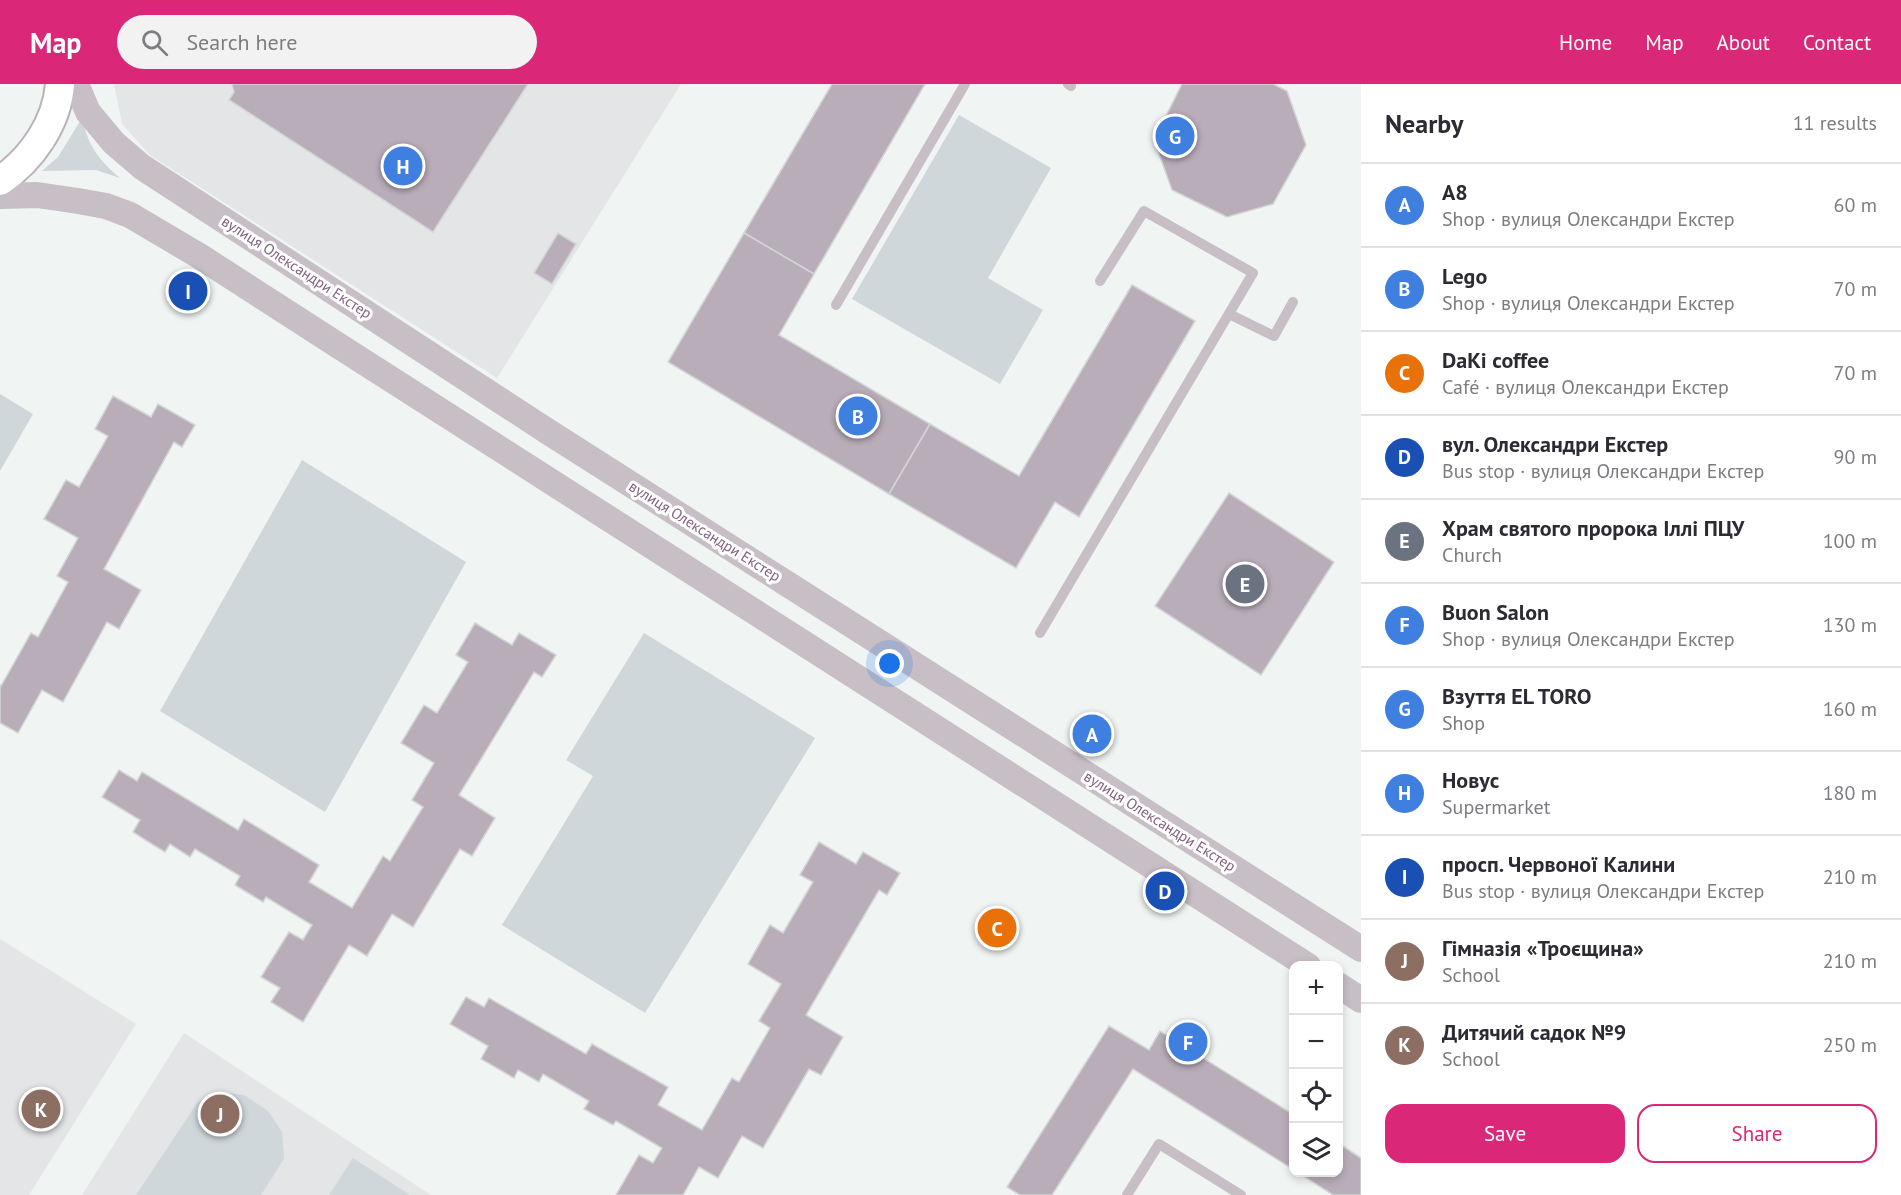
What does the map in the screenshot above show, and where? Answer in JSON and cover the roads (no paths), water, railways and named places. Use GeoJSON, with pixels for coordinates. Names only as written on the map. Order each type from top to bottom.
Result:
{"type":"FeatureCollection","features":[{"type":"Feature","properties":{"kind":"main road"},"geometry":{"type":"LineString","coordinates":[[0,181],[24,161],[40,141],[53,117],[60,84]]}},
{"type":"Feature","properties":{"kind":"street","name":"вулиця Олександри Екстер"},"geometry":{"type":"LineString","coordinates":[[76,84],[88,112],[114,143],[142,167],[567,443],[1361,949]]}},
{"type":"Feature","properties":{"kind":"street"},"geometry":{"type":"LineString","coordinates":[[0,196],[37,195],[106,206],[129,215],[191,251],[1300,961]]}},
{"type":"Feature","properties":{"kind":"street"},"geometry":{"type":"LineString","coordinates":[[1343,988],[1361,999]]}},
{"type":"Feature","properties":{"kind":"lane"},"geometry":{"type":"LineString","coordinates":[[836,305],[964,84]]}},
{"type":"Feature","properties":{"kind":"lane"},"geometry":{"type":"LineString","coordinates":[[1040,633],[1254,273],[1144,211],[1100,281]]}},
{"type":"Feature","properties":{"kind":"lane"},"geometry":{"type":"LineString","coordinates":[[1229,314],[1274,336],[1293,302]]}},
{"type":"Feature","properties":{"kind":"lane"},"geometry":{"type":"LineString","coordinates":[[1127,1195],[1159,1144],[1240,1195]]}},
{"type":"Feature","properties":{"kind":"place","name":"Взуття EL TORO"},"geometry":{"type":"Point","coordinates":[1175,136]}},
{"type":"Feature","properties":{"kind":"place","name":"Новус"},"geometry":{"type":"Point","coordinates":[403,166]}},
{"type":"Feature","properties":{"kind":"place","name":"просп. Червоної Калини"},"geometry":{"type":"Point","coordinates":[188,291]}},
{"type":"Feature","properties":{"kind":"place","name":"Lego"},"geometry":{"type":"Point","coordinates":[858,416]}},
{"type":"Feature","properties":{"kind":"place","name":"Храм святого пророка Іллі ПЦУ"},"geometry":{"type":"Point","coordinates":[1245,584]}},
{"type":"Feature","properties":{"kind":"place","name":"A8"},"geometry":{"type":"Point","coordinates":[1092,734]}},
{"type":"Feature","properties":{"kind":"place","name":"вул. Олександри Екстер"},"geometry":{"type":"Point","coordinates":[1165,891]}},
{"type":"Feature","properties":{"kind":"place","name":"DaKi coffee"},"geometry":{"type":"Point","coordinates":[997,928]}},
{"type":"Feature","properties":{"kind":"place","name":"Buon Salon"},"geometry":{"type":"Point","coordinates":[1188,1042]}},
{"type":"Feature","properties":{"kind":"place","name":"Дитячий садок №9"},"geometry":{"type":"Point","coordinates":[41,1109]}},
{"type":"Feature","properties":{"kind":"place","name":"Гімназія «Троєщина»"},"geometry":{"type":"Point","coordinates":[220,1114]}}]}
